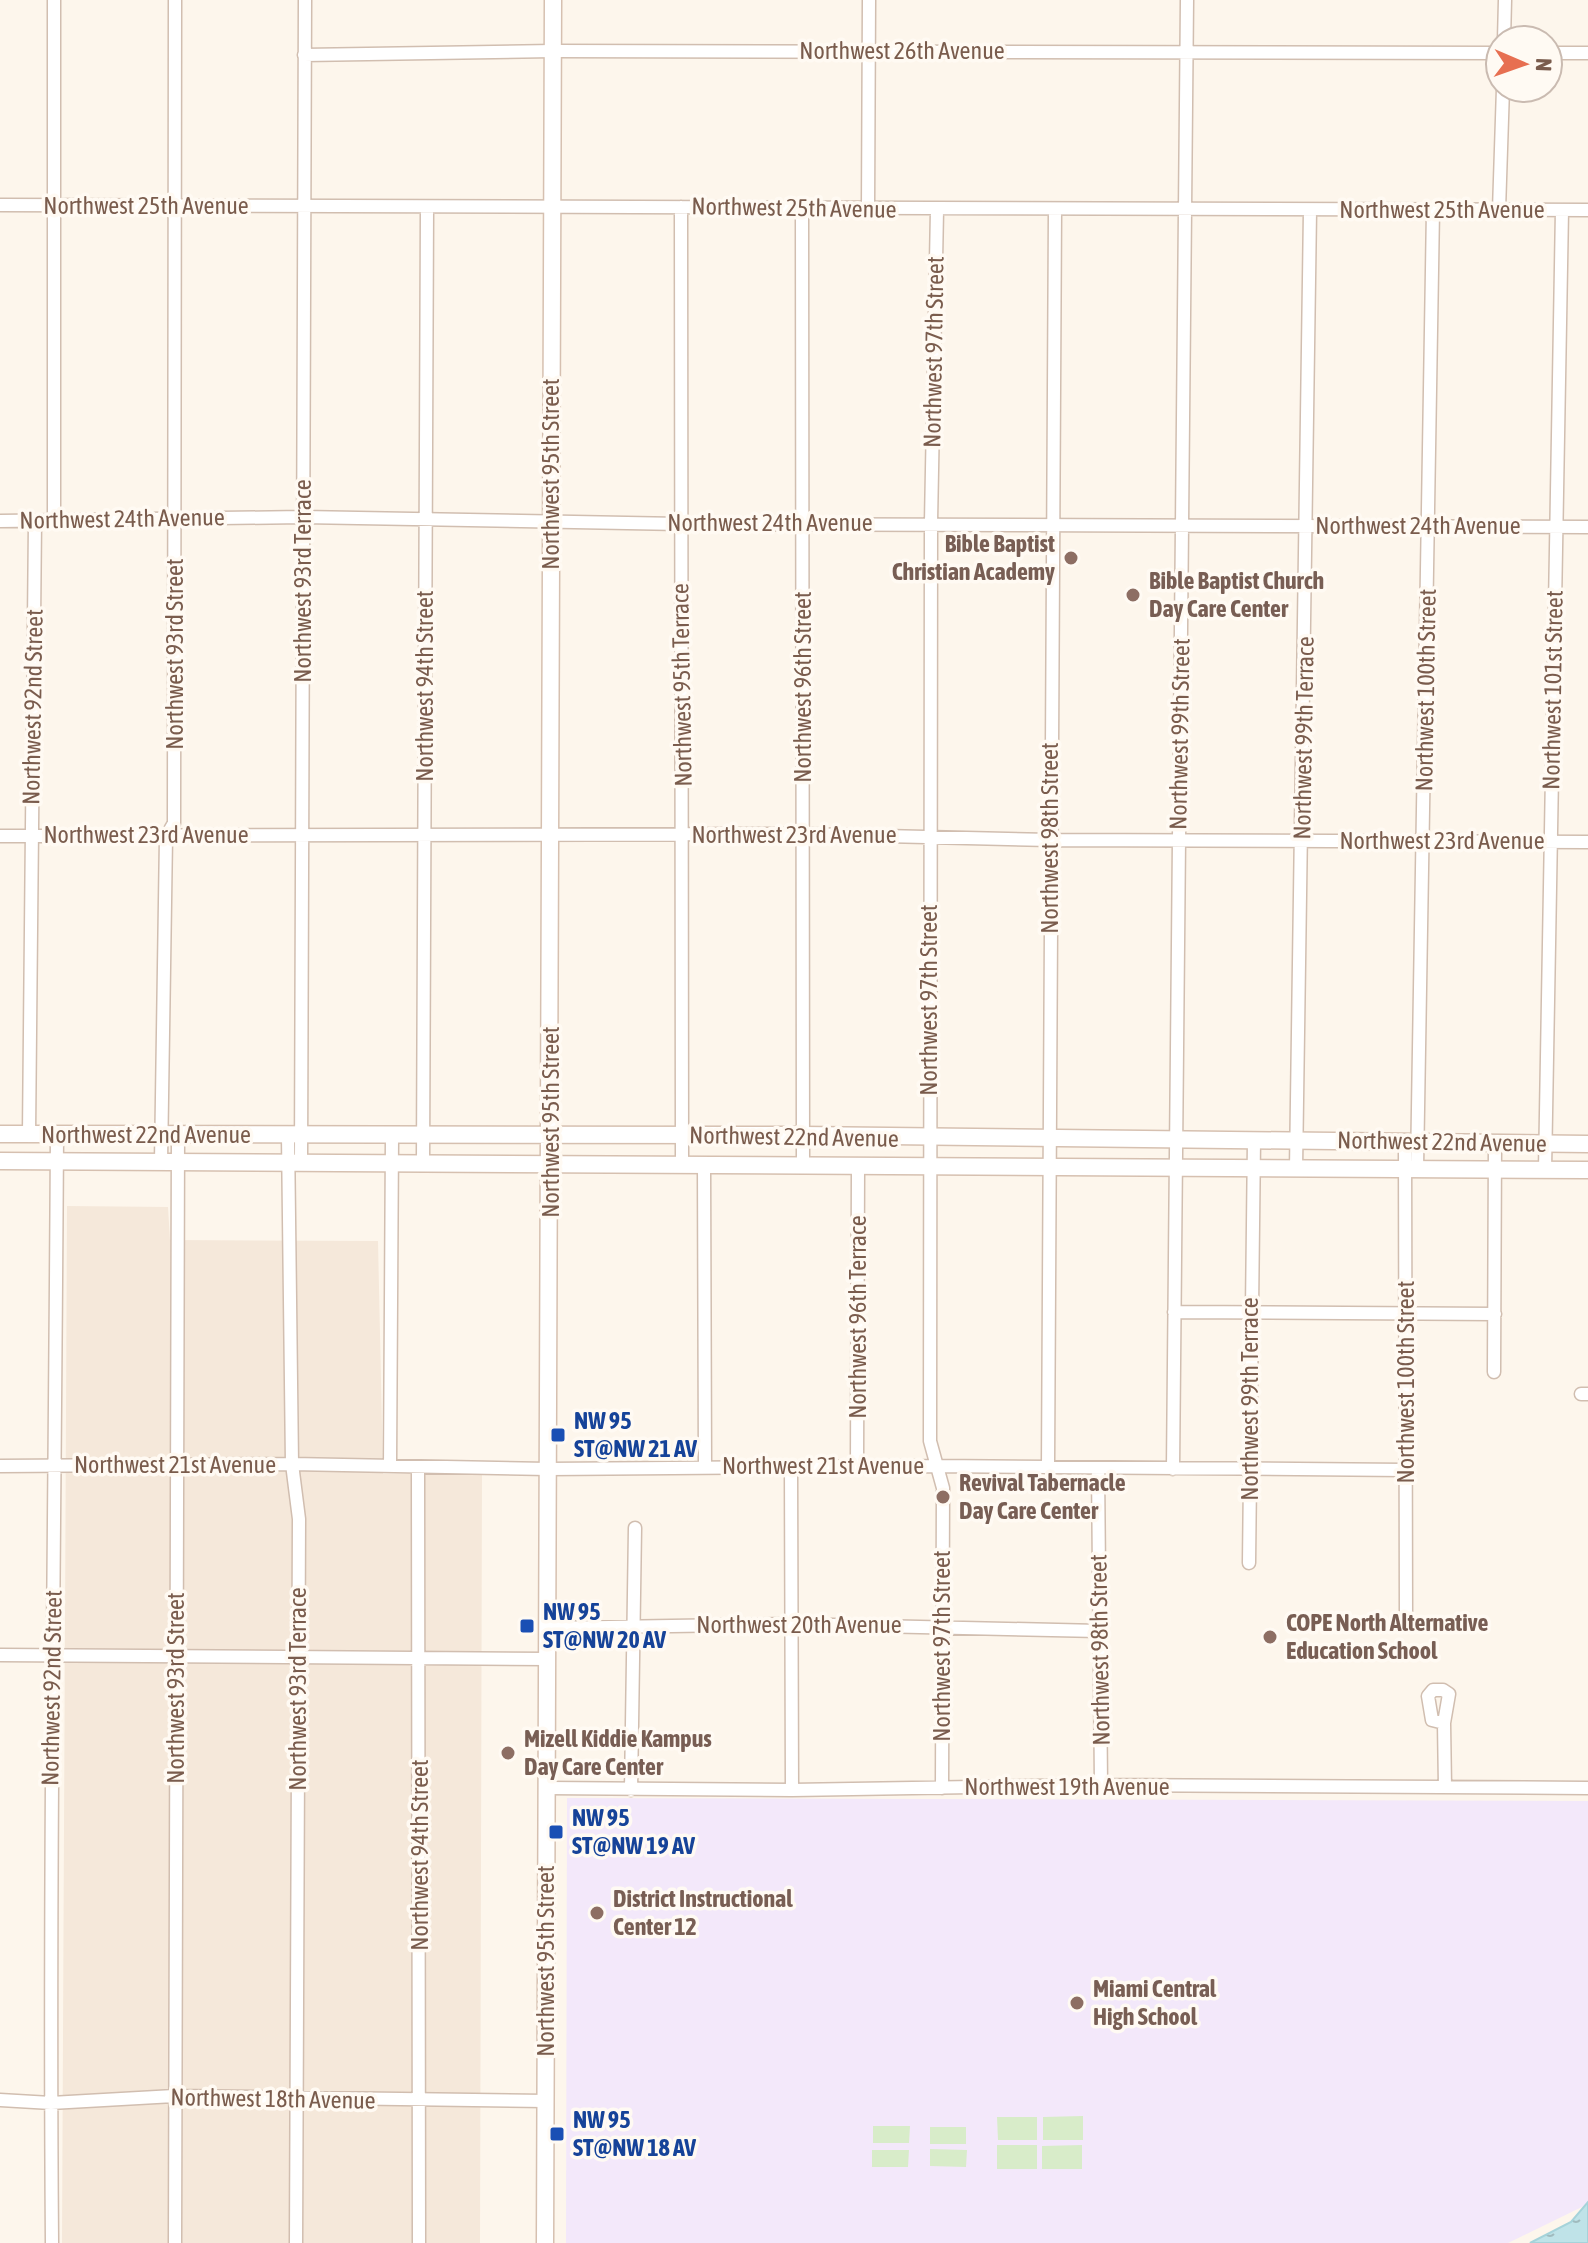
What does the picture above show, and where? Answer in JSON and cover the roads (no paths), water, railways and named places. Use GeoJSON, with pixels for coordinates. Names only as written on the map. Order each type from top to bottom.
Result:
{"type":"FeatureCollection","features":[{"type":"Feature","properties":{"kind":"main road","name":"Northwest 95th Street"},"geometry":{"type":"LineString","coordinates":[[545,2243],[553,0]]}},
{"type":"Feature","properties":{"kind":"main road","name":"Northwest 22nd Avenue"},"geometry":{"type":"LineString","coordinates":[[0,1134],[392,1137],[803,1135],[1588,1144]]}},
{"type":"Feature","properties":{"kind":"main road","name":"Northwest 22nd Avenue"},"geometry":{"type":"LineString","coordinates":[[0,1161],[1588,1170]]}},
{"type":"Feature","properties":{"kind":"street"},"geometry":{"type":"LineString","coordinates":[[54,0],[54,520]]}},
{"type":"Feature","properties":{"kind":"street","name":"Northwest 93rd Street"},"geometry":{"type":"LineString","coordinates":[[175,0],[174,823],[166,837],[177,1465],[175,2243]]}},
{"type":"Feature","properties":{"kind":"street","name":"Northwest 93rd Terrace"},"geometry":{"type":"LineString","coordinates":[[296,2243],[299,1519],[292,1464],[295,1136],[304,835],[305,0]]}},
{"type":"Feature","properties":{"kind":"street"},"geometry":{"type":"LineString","coordinates":[[868,209],[869,0]]}},
{"type":"Feature","properties":{"kind":"street","name":"Northwest 99th Street"},"geometry":{"type":"LineString","coordinates":[[1173,1469],[1187,0]]}},
{"type":"Feature","properties":{"kind":"street"},"geometry":{"type":"LineString","coordinates":[[1504,24],[1505,0]]}},
{"type":"Feature","properties":{"kind":"street","name":"Northwest 26th Avenue"},"geometry":{"type":"LineString","coordinates":[[304,55],[869,50],[1484,53]]}},
{"type":"Feature","properties":{"kind":"street"},"geometry":{"type":"LineString","coordinates":[[1564,53],[1588,53]]}},
{"type":"Feature","properties":{"kind":"street"},"geometry":{"type":"LineString","coordinates":[[1499,210],[1502,104]]}},
{"type":"Feature","properties":{"kind":"street","name":"Northwest 25th Avenue"},"geometry":{"type":"LineString","coordinates":[[0,205],[427,209],[552,206],[937,210],[1588,210]]}},
{"type":"Feature","properties":{"kind":"street","name":"Northwest 95th Terrace"},"geometry":{"type":"LineString","coordinates":[[681,207],[682,1164]]}},
{"type":"Feature","properties":{"kind":"street","name":"Northwest 96th Street"},"geometry":{"type":"LineString","coordinates":[[802,208],[805,523],[803,1167]]}},
{"type":"Feature","properties":{"kind":"street","name":"Northwest 94th Street"},"geometry":{"type":"LineString","coordinates":[[423,1163],[427,209]]}},
{"type":"Feature","properties":{"kind":"street","name":"Northwest 97th Street"},"geometry":{"type":"LineString","coordinates":[[937,210],[931,522],[929,1167],[930,1441],[943,1488],[942,1788]]}},
{"type":"Feature","properties":{"kind":"street","name":"Northwest 98th Street"},"geometry":{"type":"LineString","coordinates":[[1048,1467],[1055,210]]}},
{"type":"Feature","properties":{"kind":"street","name":"Northwest 100th Street"},"geometry":{"type":"LineString","coordinates":[[1406,1622],[1406,1314],[1423,840],[1433,210]]}},
{"type":"Feature","properties":{"kind":"street","name":"Northwest 101st Street"},"geometry":{"type":"LineString","coordinates":[[1545,1170],[1562,210]]}},
{"type":"Feature","properties":{"kind":"street","name":"Northwest 99th Terrace"},"geometry":{"type":"LineString","coordinates":[[1296,1169],[1308,525],[1310,211]]}},
{"type":"Feature","properties":{"kind":"street","name":"Northwest 24th Avenue"},"geometry":{"type":"LineString","coordinates":[[0,521],[303,517],[551,523],[931,522],[1588,527]]}},
{"type":"Feature","properties":{"kind":"street","name":"Northwest 92nd Street"},"geometry":{"type":"LineString","coordinates":[[29,1134],[35,521]]}},
{"type":"Feature","properties":{"kind":"street","name":"Northwest 23rd Avenue"},"geometry":{"type":"LineString","coordinates":[[0,836],[802,834],[1050,840],[1179,838],[1588,842]]}},
{"type":"Feature","properties":{"kind":"street","name":"Northwest 92nd Street"},"geometry":{"type":"LineString","coordinates":[[52,2243],[50,1655],[56,1465],[57,1134]]}},
{"type":"Feature","properties":{"kind":"street"},"geometry":{"type":"LineString","coordinates":[[390,1466],[392,1137]]}},
{"type":"Feature","properties":{"kind":"street","name":"Northwest 99th Terrace"},"geometry":{"type":"LineString","coordinates":[[1249,1563],[1254,1140]]}},
{"type":"Feature","properties":{"kind":"street"},"geometry":{"type":"LineString","coordinates":[[1494,1372],[1495,1143]]}},
{"type":"Feature","properties":{"kind":"street"},"geometry":{"type":"LineString","coordinates":[[704,1164],[705,1466]]}},
{"type":"Feature","properties":{"kind":"street","name":"Northwest 96th Terrace"},"geometry":{"type":"LineString","coordinates":[[857,1466],[858,1168]]}},
{"type":"Feature","properties":{"kind":"street"},"geometry":{"type":"LineString","coordinates":[[1174,1312],[1495,1314]]}},
{"type":"Feature","properties":{"kind":"street","name":"Northwest 21st Avenue"},"geometry":{"type":"LineString","coordinates":[[0,1466],[292,1464],[548,1469],[937,1466],[1406,1470]]}},
{"type":"Feature","properties":{"kind":"street"},"geometry":{"type":"LineString","coordinates":[[791,1466],[789,1624],[792,1790]]}},
{"type":"Feature","properties":{"kind":"street","name":"Northwest 94th Street"},"geometry":{"type":"LineString","coordinates":[[418,1467],[419,2243]]}},
{"type":"Feature","properties":{"kind":"street","name":"Northwest 98th Street"},"geometry":{"type":"LineString","coordinates":[[1098,1468],[1101,1785]]}},
{"type":"Feature","properties":{"kind":"street"},"geometry":{"type":"LineString","coordinates":[[631,1790],[635,1528]]}},
{"type":"Feature","properties":{"kind":"street","name":"Northwest 20th Avenue"},"geometry":{"type":"LineString","coordinates":[[548,1628],[789,1624],[941,1625],[1099,1631]]}},
{"type":"Feature","properties":{"kind":"street"},"geometry":{"type":"LineString","coordinates":[[0,1655],[548,1659]]}},
{"type":"Feature","properties":{"kind":"street"},"geometry":{"type":"LineString","coordinates":[[1444,1723],[1445,1787]]}},
{"type":"Feature","properties":{"kind":"street","name":"Northwest 19th Avenue"},"geometry":{"type":"LineString","coordinates":[[547,1788],[792,1790],[1101,1785],[1588,1788]]}},
{"type":"Feature","properties":{"kind":"street","name":"Northwest 18th Avenue"},"geometry":{"type":"LineString","coordinates":[[0,2100],[51,2103],[174,2096],[546,2101]]}},
{"type":"Feature","properties":{"kind":"water"},"geometry":{"type":"Polygon","coordinates":[[[1588,2202],[1588,2243],[1530,2243],[1571,2222],[1588,2202]]]}},
{"type":"Feature","properties":{"kind":"place","name":"Bible Baptist Christian Academy"},"geometry":{"type":"Point","coordinates":[1071,558]}},
{"type":"Feature","properties":{"kind":"place","name":"Bible Baptist Church Day Care Center"},"geometry":{"type":"Point","coordinates":[1133,595]}},
{"type":"Feature","properties":{"kind":"place","name":"NW 95 ST@NW 21 AV"},"geometry":{"type":"Point","coordinates":[558,1435]}},
{"type":"Feature","properties":{"kind":"place","name":"Revival Tabernacle Day Care Center"},"geometry":{"type":"Point","coordinates":[943,1497]}},
{"type":"Feature","properties":{"kind":"place","name":"NW 95 ST@NW 20 AV"},"geometry":{"type":"Point","coordinates":[527,1626]}},
{"type":"Feature","properties":{"kind":"place","name":"COPE North Alternative Education School"},"geometry":{"type":"Point","coordinates":[1270,1637]}},
{"type":"Feature","properties":{"kind":"place","name":"Mizell Kiddie Kampus Day Care Center"},"geometry":{"type":"Point","coordinates":[508,1753]}},
{"type":"Feature","properties":{"kind":"place","name":"NW 95 ST@NW 19 AV"},"geometry":{"type":"Point","coordinates":[556,1832]}},
{"type":"Feature","properties":{"kind":"place","name":"District Instructional Center 12"},"geometry":{"type":"Point","coordinates":[597,1913]}},
{"type":"Feature","properties":{"kind":"place","name":"Miami Central High School"},"geometry":{"type":"Point","coordinates":[1077,2003]}},
{"type":"Feature","properties":{"kind":"place","name":"NW 95 ST@NW 18 AV"},"geometry":{"type":"Point","coordinates":[557,2134]}}]}
